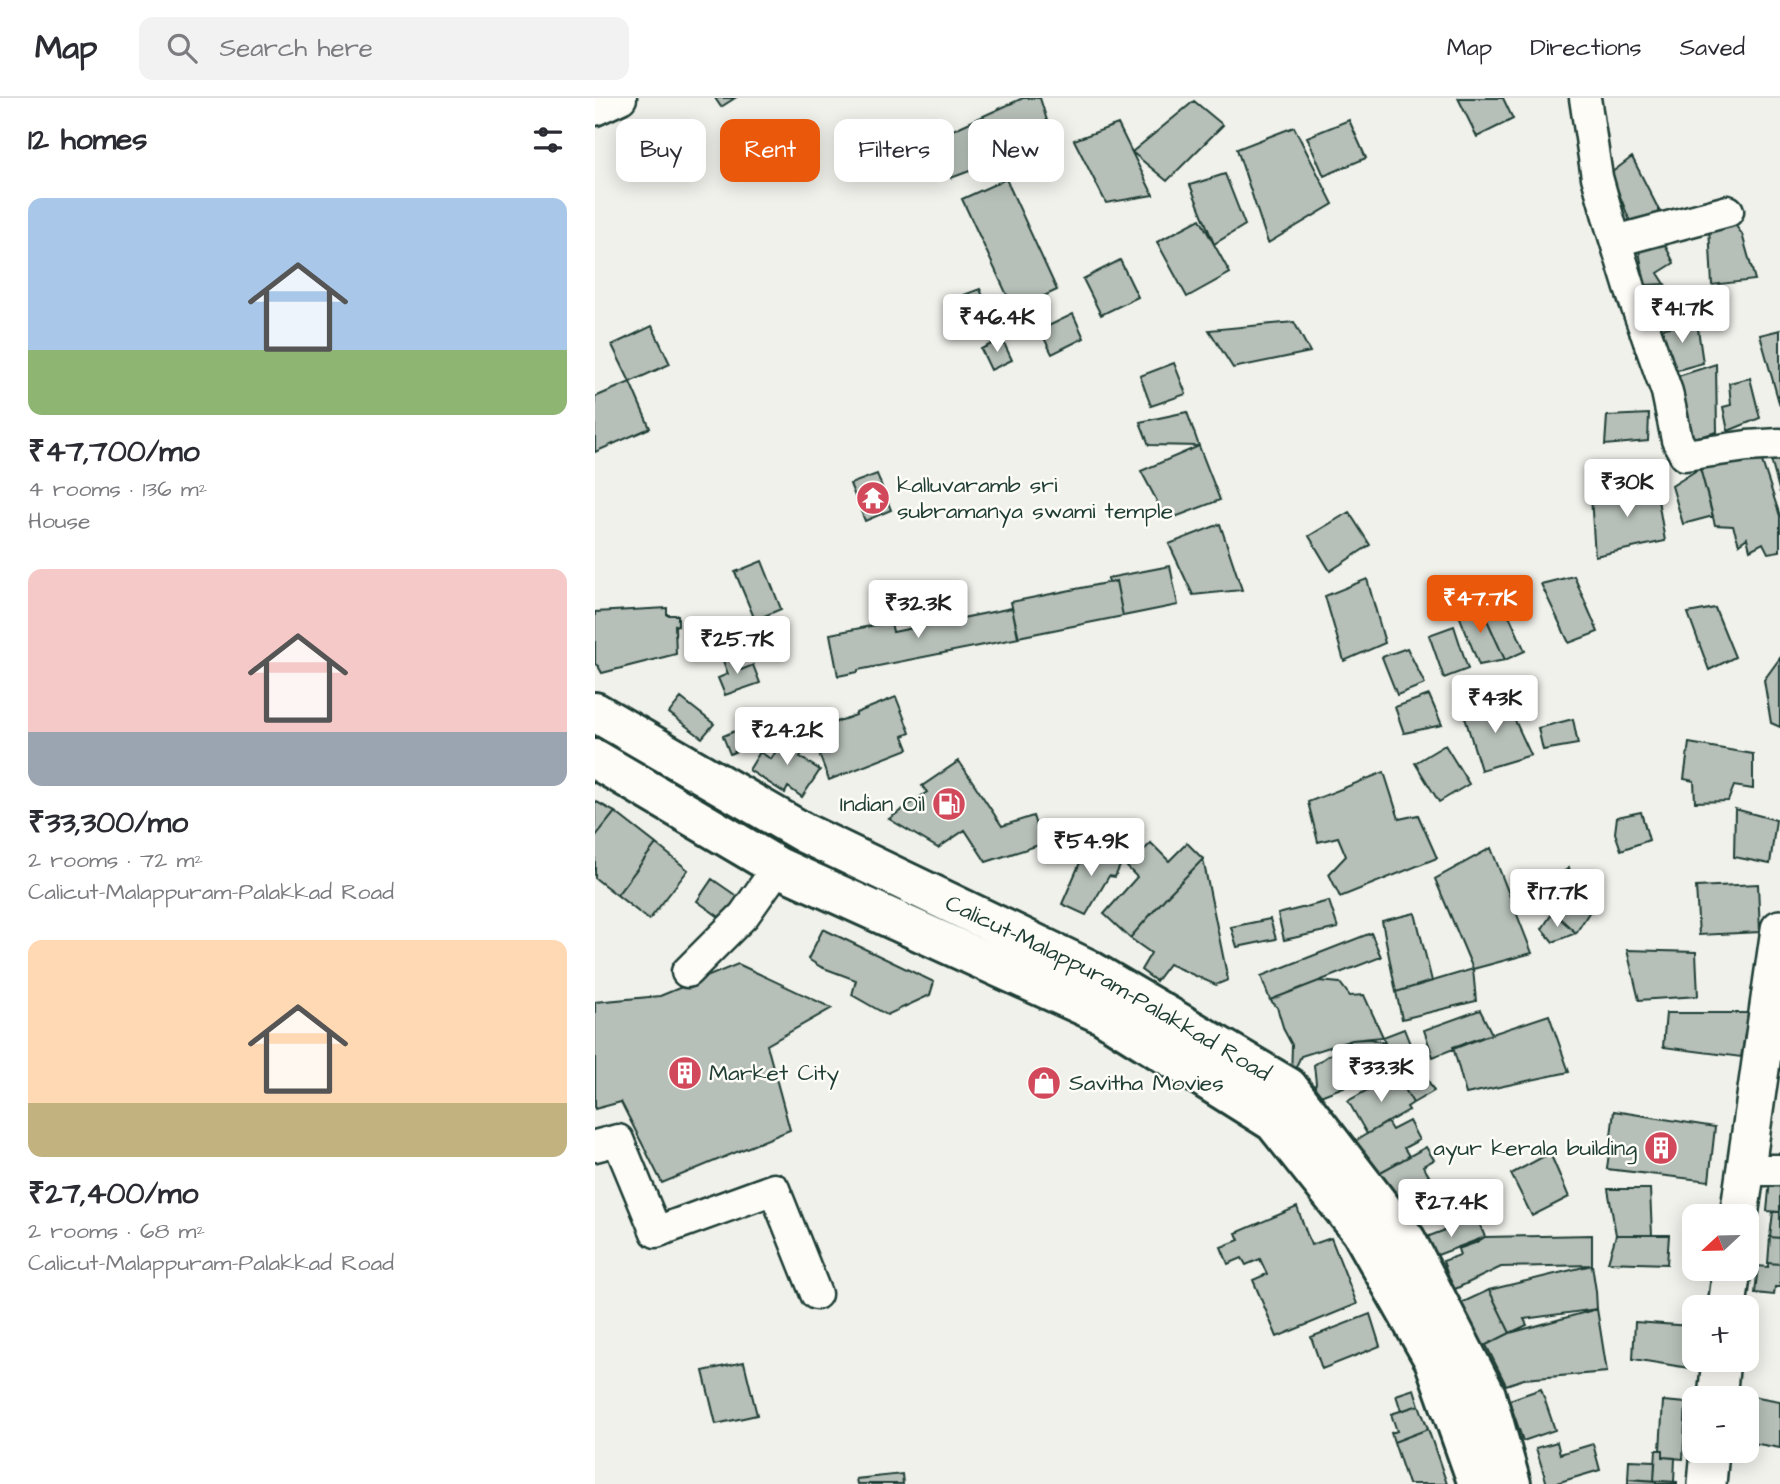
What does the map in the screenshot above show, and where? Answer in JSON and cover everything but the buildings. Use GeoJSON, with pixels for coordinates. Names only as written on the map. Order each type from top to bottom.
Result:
{"type":"FeatureCollection","features":[{"type":"Feature","properties":{"kind":"highway","name":"Calicut-Malappuram-Palakkad Road"},"geometry":{"type":"LineString","coordinates":[[595,712],[804,833],[1086,968],[1289,1087],[1406,1240],[1486,1395],[1511,1484]]}},
{"type":"Feature","properties":{"kind":"highway"},"geometry":{"type":"LineString","coordinates":[[595,759],[778,867],[1101,1014],[1274,1122],[1361,1231],[1434,1360],[1478,1484]]}},
{"type":"Feature","properties":{"kind":"main road"},"geometry":{"type":"LineString","coordinates":[[1745,1204],[1763,1170],[1780,929]]}},
{"type":"Feature","properties":{"kind":"main road"},"geometry":{"type":"LineString","coordinates":[[1707,1484],[1709,1463]]}},
{"type":"Feature","properties":{"kind":"street"},"geometry":{"type":"LineString","coordinates":[[595,110],[621,98]]}},
{"type":"Feature","properties":{"kind":"street"},"geometry":{"type":"LineString","coordinates":[[1584,98],[1597,177],[1630,288],[1667,392],[1677,440],[1685,454],[1780,444]]}},
{"type":"Feature","properties":{"kind":"street"},"geometry":{"type":"LineString","coordinates":[[1616,241],[1728,211]]}},
{"type":"Feature","properties":{"kind":"street"},"geometry":{"type":"LineString","coordinates":[[687,972],[744,915],[778,867]]}},
{"type":"Feature","properties":{"kind":"street"},"geometry":{"type":"LineString","coordinates":[[595,1146],[618,1140],[656,1233],[774,1189],[816,1294]]}},
{"type":"Feature","properties":{"kind":"place","name":"kalluvaramb sri subramanya swami temple"},"geometry":{"type":"Point","coordinates":[873,498]}},
{"type":"Feature","properties":{"kind":"place","name":"Indian Oil"},"geometry":{"type":"Point","coordinates":[949,804]}},
{"type":"Feature","properties":{"kind":"place","name":"Market City"},"geometry":{"type":"Point","coordinates":[685,1073]}},
{"type":"Feature","properties":{"kind":"place","name":"Savitha Movies"},"geometry":{"type":"Point","coordinates":[1044,1083]}},
{"type":"Feature","properties":{"kind":"place","name":"ayur kerala building"},"geometry":{"type":"Point","coordinates":[1661,1148]}}]}
